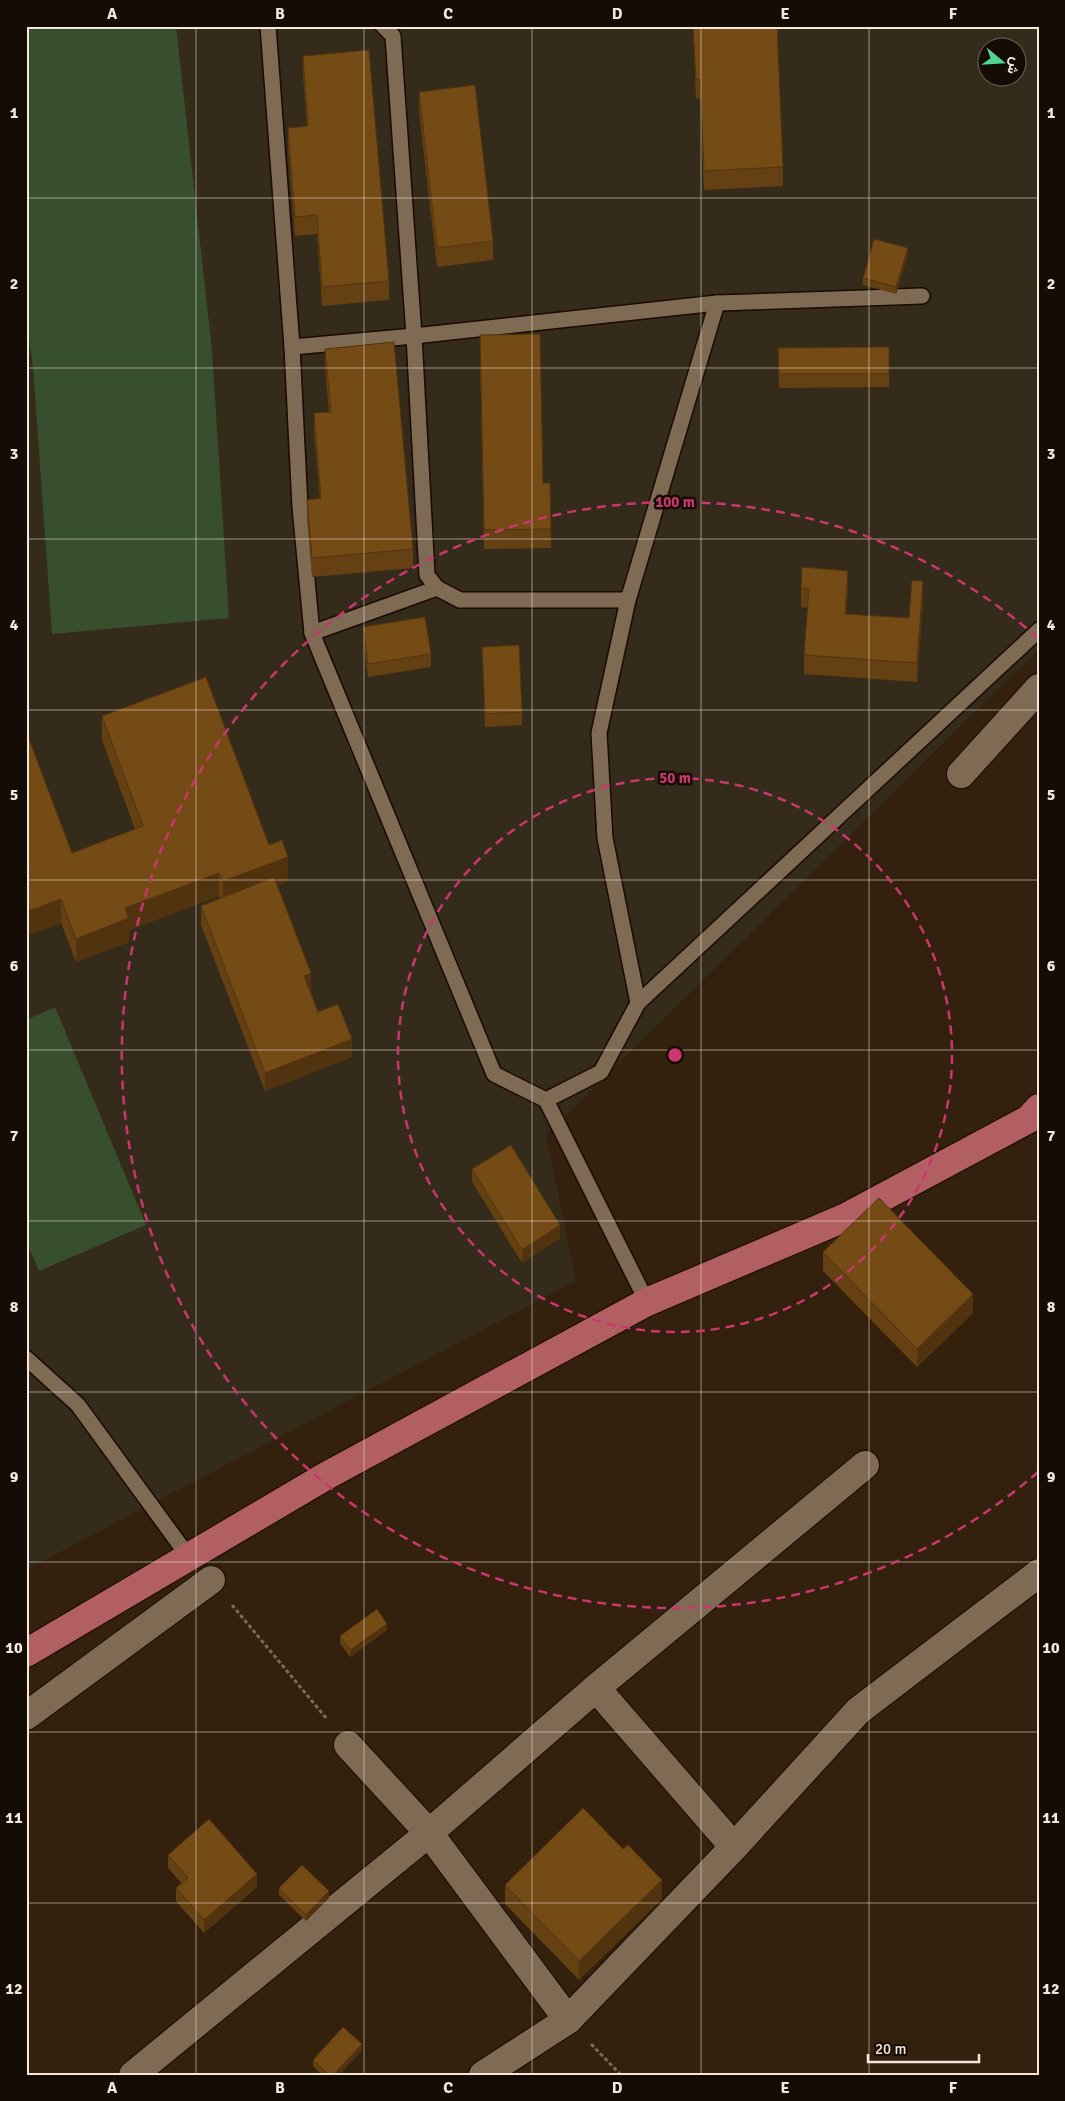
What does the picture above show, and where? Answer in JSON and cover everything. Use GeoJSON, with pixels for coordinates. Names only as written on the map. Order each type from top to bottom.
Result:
{"type":"FeatureCollection","features":[{"type":"Feature","properties":{"kind":"main road"},"geometry":{"type":"LineString","coordinates":[[26,1653],[326,1476],[647,1302],[844,1218],[1029,1119],[1039,1108]]}},
{"type":"Feature","properties":{"kind":"street"},"geometry":{"type":"LineString","coordinates":[[961,774],[1039,688]]}},
{"type":"Feature","properties":{"kind":"street"},"geometry":{"type":"LineString","coordinates":[[132,2075],[429,1833],[596,1688],[865,1465]]}},
{"type":"Feature","properties":{"kind":"street"},"geometry":{"type":"LineString","coordinates":[[483,2075],[568,2020],[734,1847],[858,1711],[1039,1573]]}},
{"type":"Feature","properties":{"kind":"street"},"geometry":{"type":"LineString","coordinates":[[26,1716],[211,1580]]}},
{"type":"Feature","properties":{"kind":"street"},"geometry":{"type":"LineString","coordinates":[[596,1688],[734,1847]]}},
{"type":"Feature","properties":{"kind":"street"},"geometry":{"type":"LineString","coordinates":[[348,1745],[429,1833],[568,2020]]}},
{"type":"Feature","properties":{"kind":"lane"},"geometry":{"type":"LineString","coordinates":[[268,26],[292,347],[300,507],[312,633],[494,1074],[546,1100],[647,1302]]}},
{"type":"Feature","properties":{"kind":"lane"},"geometry":{"type":"LineString","coordinates":[[383,26],[393,36],[414,336],[427,575],[436,588],[460,600],[628,600]]}},
{"type":"Feature","properties":{"kind":"lane"},"geometry":{"type":"LineString","coordinates":[[292,347],[414,336],[717,303],[922,296]]}},
{"type":"Feature","properties":{"kind":"lane"},"geometry":{"type":"LineString","coordinates":[[638,1002],[605,838],[599,733],[628,600],[717,303]]}},
{"type":"Feature","properties":{"kind":"lane"},"geometry":{"type":"LineString","coordinates":[[312,633],[436,588]]}},
{"type":"Feature","properties":{"kind":"lane"},"geometry":{"type":"LineString","coordinates":[[546,1100],[601,1072],[638,1002],[1039,630]]}},
{"type":"Feature","properties":{"kind":"lane"},"geometry":{"type":"LineString","coordinates":[[26,1358],[78,1405],[188,1556]]}},
{"type":"Feature","properties":{"kind":"path"},"geometry":{"type":"LineString","coordinates":[[211,1580],[348,1745]]}},
{"type":"Feature","properties":{"kind":"path"},"geometry":{"type":"LineString","coordinates":[[568,2020],[620,2075]]}},
{"type":"Feature","properties":{"kind":"shaded area"},"geometry":{"type":"Polygon","coordinates":[[[26,26],[1039,26],[1039,649],[546,1135],[576,1281],[26,1570],[26,26]]]}},
{"type":"Feature","properties":{"kind":"green space"},"geometry":{"type":"Polygon","coordinates":[[[26,26],[176,26],[212,350],[229,618],[52,634],[33,367],[26,317],[26,26]]]}},
{"type":"Feature","properties":{"kind":"green space"},"geometry":{"type":"Polygon","coordinates":[[[55,1007],[146,1225],[39,1271],[26,1241],[26,1020],[55,1007]]]}},
{"type":"Feature","properties":{"kind":"building"},"geometry":{"type":"Polygon","coordinates":[[[693,26],[777,26],[783,167],[704,171],[700,79],[696,80],[693,26]]]}},
{"type":"Feature","properties":{"kind":"building"},"geometry":{"type":"Polygon","coordinates":[[[369,50],[389,281],[322,287],[317,215],[295,217],[288,128],[308,126],[303,56],[369,50]]]}},
{"type":"Feature","properties":{"kind":"building"},"geometry":{"type":"Polygon","coordinates":[[[475,85],[493,241],[437,248],[419,92],[475,85]]]}},
{"type":"Feature","properties":{"kind":"building"},"geometry":{"type":"Polygon","coordinates":[[[874,239],[908,248],[896,287],[863,278],[874,239]]]}},
{"type":"Feature","properties":{"kind":"building"},"geometry":{"type":"Polygon","coordinates":[[[540,334],[543,483],[550,483],[551,529],[484,530],[480,335],[540,334]]]}},
{"type":"Feature","properties":{"kind":"building"},"geometry":{"type":"Polygon","coordinates":[[[394,342],[413,549],[312,558],[307,500],[321,498],[314,413],[331,412],[325,349],[394,342]]]}},
{"type":"Feature","properties":{"kind":"building"},"geometry":{"type":"Polygon","coordinates":[[[889,347],[889,374],[779,374],[778,348],[889,347]]]}},
{"type":"Feature","properties":{"kind":"building"},"geometry":{"type":"Polygon","coordinates":[[[802,567],[848,571],[845,614],[909,618],[912,580],[923,581],[917,663],[804,655],[809,589],[801,588],[802,567]]]}},
{"type":"Feature","properties":{"kind":"building"},"geometry":{"type":"Polygon","coordinates":[[[425,617],[431,654],[368,664],[363,627],[425,617]]]}},
{"type":"Feature","properties":{"kind":"building"},"geometry":{"type":"Polygon","coordinates":[[[519,645],[522,712],[485,714],[482,647],[519,645]]]}},
{"type":"Feature","properties":{"kind":"building"},"geometry":{"type":"Polygon","coordinates":[[[206,677],[269,845],[282,840],[288,857],[223,881],[219,873],[125,908],[129,918],[76,939],[61,899],[26,912],[26,731],[72,853],[143,826],[102,716],[206,677]]]}},
{"type":"Feature","properties":{"kind":"building"},"geometry":{"type":"Polygon","coordinates":[[[274,877],[311,973],[304,976],[318,1012],[338,1004],[352,1039],[265,1073],[201,906],[274,877]]]}},
{"type":"Feature","properties":{"kind":"building"},"geometry":{"type":"Polygon","coordinates":[[[511,1145],[560,1225],[522,1250],[472,1169],[511,1145]]]}},
{"type":"Feature","properties":{"kind":"building"},"geometry":{"type":"Polygon","coordinates":[[[879,1198],[973,1294],[917,1349],[823,1252],[879,1198]]]}},
{"type":"Feature","properties":{"kind":"building"},"geometry":{"type":"Polygon","coordinates":[[[377,1609],[387,1624],[350,1650],[340,1636],[377,1609]]]}},
{"type":"Feature","properties":{"kind":"building"},"geometry":{"type":"Polygon","coordinates":[[[583,1808],[623,1849],[628,1845],[662,1880],[579,1961],[505,1885],[583,1808]]]}},
{"type":"Feature","properties":{"kind":"building"},"geometry":{"type":"Polygon","coordinates":[[[209,1819],[257,1874],[204,1920],[176,1888],[188,1878],[168,1855],[209,1819]]]}},
{"type":"Feature","properties":{"kind":"building"},"geometry":{"type":"Polygon","coordinates":[[[302,1865],[329,1891],[306,1915],[279,1888],[302,1865]]]}},
{"type":"Feature","properties":{"kind":"building"},"geometry":{"type":"Polygon","coordinates":[[[343,2027],[362,2044],[333,2075],[329,2075],[313,2060],[343,2027]]]}}]}
